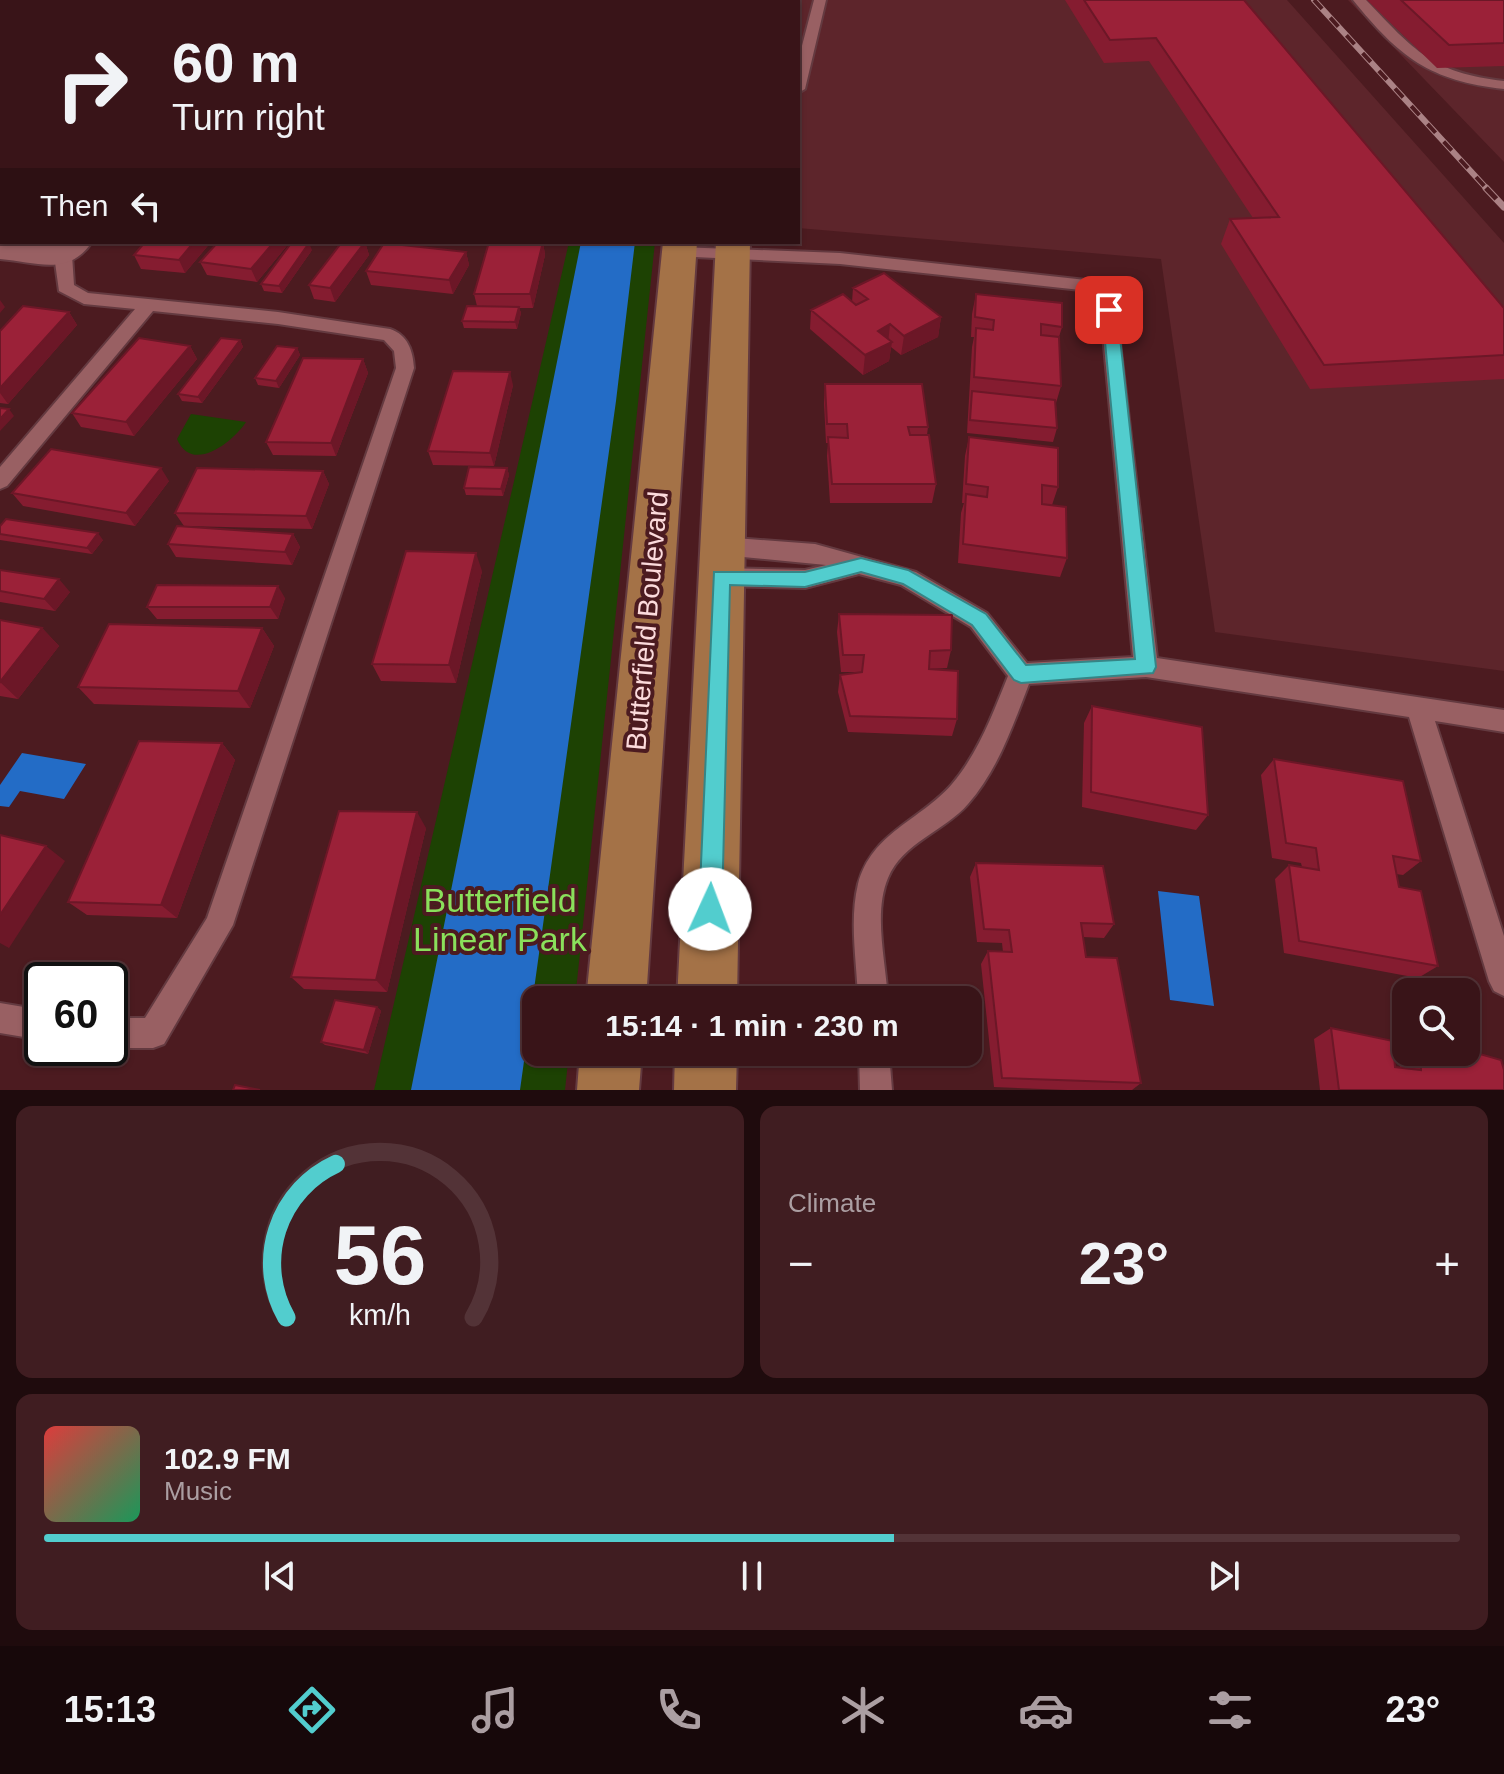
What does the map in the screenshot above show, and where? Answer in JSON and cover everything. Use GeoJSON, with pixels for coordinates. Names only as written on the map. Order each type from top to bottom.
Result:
{"type":"FeatureCollection","features":[{"type":"Feature","properties":{"kind":"main road","name":"Butterfield Boulevard"},"geometry":{"type":"LineString","coordinates":[[617,986],[679,247]]}},
{"type":"Feature","properties":{"kind":"main road"},"geometry":{"type":"LineString","coordinates":[[707,986],[733,247]]}},
{"type":"Feature","properties":{"kind":"main road"},"geometry":{"type":"LineString","coordinates":[[608,1090],[610,1066]]}},
{"type":"Feature","properties":{"kind":"main road"},"geometry":{"type":"LineString","coordinates":[[705,1090],[706,1066]]}},
{"type":"Feature","properties":{"kind":"street"},"geometry":{"type":"LineString","coordinates":[[0,249],[69,249]]}},
{"type":"Feature","properties":{"kind":"lane"},"geometry":{"type":"LineString","coordinates":[[800,81],[820,0]]}},
{"type":"Feature","properties":{"kind":"lane"},"geometry":{"type":"LineString","coordinates":[[1359,0],[1424,66],[1445,76],[1504,85]]}},
{"type":"Feature","properties":{"kind":"lane"},"geometry":{"type":"LineString","coordinates":[[679,247],[733,247],[1107,287],[1146,667]]}},
{"type":"Feature","properties":{"kind":"lane"},"geometry":{"type":"LineString","coordinates":[[69,249],[65,287],[84,298],[150,303],[390,335],[403,349],[405,368],[219,925],[153,1033],[128,1033]]}},
{"type":"Feature","properties":{"kind":"lane"},"geometry":{"type":"LineString","coordinates":[[0,481],[150,303]]}},
{"type":"Feature","properties":{"kind":"lane"},"geometry":{"type":"LineString","coordinates":[[721,562],[815,553],[908,578],[979,620],[1021,674]]}},
{"type":"Feature","properties":{"kind":"lane"},"geometry":{"type":"LineString","coordinates":[[721,562],[805,579],[861,565]]}},
{"type":"Feature","properties":{"kind":"lane"},"geometry":{"type":"LineString","coordinates":[[1021,674],[1146,667],[1504,721]]}},
{"type":"Feature","properties":{"kind":"lane"},"geometry":{"type":"LineString","coordinates":[[873,986],[870,906],[875,873],[892,845],[959,796],[984,760],[1021,674]]}},
{"type":"Feature","properties":{"kind":"lane"},"geometry":{"type":"LineString","coordinates":[[1418,708],[1504,981]]}},
{"type":"Feature","properties":{"kind":"lane"},"geometry":{"type":"LineString","coordinates":[[0,1018],[24,1022]]}},
{"type":"Feature","properties":{"kind":"lane"},"geometry":{"type":"LineString","coordinates":[[875,1066],[876,1090]]}},
{"type":"Feature","properties":{"kind":"shaded area"},"geometry":{"type":"Polygon","coordinates":[[[800,0],[1287,0],[1504,243],[1504,671],[1215,632],[1161,259],[800,228],[800,0]]]}},
{"type":"Feature","properties":{"kind":"shaded area"},"geometry":{"type":"Polygon","coordinates":[[[1348,0],[1504,0],[1504,162],[1348,0]]]}},
{"type":"Feature","properties":{"kind":"green space","name":"Butterfield Linear Park"},"geometry":{"type":"Polygon","coordinates":[[[569,244],[655,244],[576,986],[522,986],[522,1066],[568,1066],[565,1090],[374,1090],[569,244]]]}},
{"type":"Feature","properties":{"kind":"green space"},"geometry":{"type":"Polygon","coordinates":[[[191,414],[246,422],[232,438],[213,451],[192,454],[177,439],[191,414]]]}},
{"type":"Feature","properties":{"kind":"water","name":"Butterfield Linear Park"},"geometry":{"type":"Polygon","coordinates":[[[581,244],[635,244],[616,401],[534,986],[522,986],[523,1066],[520,1090],[411,1090],[581,244]]]}},
{"type":"Feature","properties":{"kind":"water"},"geometry":{"type":"Polygon","coordinates":[[[22,753],[86,764],[64,799],[20,791],[9,807],[0,806],[0,785],[22,753]]]}},
{"type":"Feature","properties":{"kind":"water"},"geometry":{"type":"Polygon","coordinates":[[[1158,891],[1199,896],[1214,1006],[1170,1000],[1158,891]]]}},
{"type":"Feature","properties":{"kind":"building"},"geometry":{"type":"Polygon","coordinates":[[[1084,0],[1244,0],[1504,308],[1504,355],[1324,365],[1230,219],[1279,217],[1156,38],[1110,40],[1084,0]]]}},
{"type":"Feature","properties":{"kind":"building"},"geometry":{"type":"Polygon","coordinates":[[[1401,0],[1504,0],[1504,43],[1449,45],[1401,0]]]}},
{"type":"Feature","properties":{"kind":"building"},"geometry":{"type":"Polygon","coordinates":[[[143,244],[192,244],[179,260],[134,255],[143,244]]]}},
{"type":"Feature","properties":{"kind":"building"},"geometry":{"type":"Polygon","coordinates":[[[216,244],[272,244],[251,269],[200,262],[216,244]]]}},
{"type":"Feature","properties":{"kind":"building"},"geometry":{"type":"Polygon","coordinates":[[[291,244],[308,244],[279,286],[261,284],[291,244]]]}},
{"type":"Feature","properties":{"kind":"building"},"geometry":{"type":"Polygon","coordinates":[[[340,244],[363,244],[330,288],[309,285],[340,244]]]}},
{"type":"Feature","properties":{"kind":"building"},"geometry":{"type":"Polygon","coordinates":[[[383,244],[466,252],[449,280],[366,271],[383,244]]]}},
{"type":"Feature","properties":{"kind":"building"},"geometry":{"type":"Polygon","coordinates":[[[488,244],[542,244],[530,294],[474,294],[488,244]]]}},
{"type":"Feature","properties":{"kind":"building"},"geometry":{"type":"Polygon","coordinates":[[[884,273],[941,317],[904,336],[890,324],[878,331],[892,342],[865,355],[811,310],[843,294],[856,305],[868,299],[853,288],[884,273]]]}},
{"type":"Feature","properties":{"kind":"building"},"geometry":{"type":"Polygon","coordinates":[[[976,294],[1062,303],[1062,327],[1041,324],[1041,335],[1059,337],[1061,386],[974,377],[976,328],[993,330],[994,320],[975,317],[976,294]]]}},
{"type":"Feature","properties":{"kind":"building"},"geometry":{"type":"Polygon","coordinates":[[[23,306],[69,312],[0,388],[0,331],[23,306]]]}},
{"type":"Feature","properties":{"kind":"building"},"geometry":{"type":"Polygon","coordinates":[[[467,306],[519,307],[515,322],[462,321],[467,306]]]}},
{"type":"Feature","properties":{"kind":"building"},"geometry":{"type":"Polygon","coordinates":[[[139,338],[190,346],[126,422],[72,413],[139,338]]]}},
{"type":"Feature","properties":{"kind":"building"},"geometry":{"type":"Polygon","coordinates":[[[221,338],[240,340],[198,397],[178,394],[221,338]]]}},
{"type":"Feature","properties":{"kind":"building"},"geometry":{"type":"Polygon","coordinates":[[[277,346],[297,348],[276,381],[255,378],[277,346]]]}},
{"type":"Feature","properties":{"kind":"building"},"geometry":{"type":"Polygon","coordinates":[[[303,358],[363,359],[331,443],[266,442],[303,358]]]}},
{"type":"Feature","properties":{"kind":"building"},"geometry":{"type":"Polygon","coordinates":[[[453,371],[510,372],[490,453],[428,451],[453,371]]]}},
{"type":"Feature","properties":{"kind":"building"},"geometry":{"type":"Polygon","coordinates":[[[825,384],[922,384],[928,427],[908,427],[910,435],[929,435],[936,484],[832,484],[828,437],[848,438],[847,424],[827,424],[825,384]]]}},
{"type":"Feature","properties":{"kind":"building"},"geometry":{"type":"Polygon","coordinates":[[[972,391],[1055,400],[1057,428],[970,420],[972,391]]]}},
{"type":"Feature","properties":{"kind":"building"},"geometry":{"type":"Polygon","coordinates":[[[0,408],[9,409],[0,419],[0,408]]]}},
{"type":"Feature","properties":{"kind":"building"},"geometry":{"type":"Polygon","coordinates":[[[969,437],[1058,448],[1058,487],[1042,485],[1042,504],[1066,507],[1067,558],[963,544],[966,494],[987,497],[988,487],[966,484],[969,437]]]}},
{"type":"Feature","properties":{"kind":"building"},"geometry":{"type":"Polygon","coordinates":[[[51,449],[161,468],[126,513],[12,493],[51,449]]]}},
{"type":"Feature","properties":{"kind":"building"},"geometry":{"type":"Polygon","coordinates":[[[469,467],[507,468],[501,489],[464,488],[469,467]]]}},
{"type":"Feature","properties":{"kind":"building"},"geometry":{"type":"Polygon","coordinates":[[[197,468],[323,471],[306,516],[175,513],[197,468]]]}},
{"type":"Feature","properties":{"kind":"building"},"geometry":{"type":"Polygon","coordinates":[[[6,519],[98,533],[87,548],[0,534],[0,526],[6,519]]]}},
{"type":"Feature","properties":{"kind":"building"},"geometry":{"type":"Polygon","coordinates":[[[177,526],[293,534],[285,552],[168,544],[177,526]]]}},
{"type":"Feature","properties":{"kind":"building"},"geometry":{"type":"Polygon","coordinates":[[[406,551],[476,553],[449,665],[372,664],[406,551]]]}},
{"type":"Feature","properties":{"kind":"building"},"geometry":{"type":"Polygon","coordinates":[[[0,570],[59,579],[44,599],[0,591],[0,570]]]}},
{"type":"Feature","properties":{"kind":"building"},"geometry":{"type":"Polygon","coordinates":[[[157,585],[278,586],[270,607],[147,607],[157,585]]]}},
{"type":"Feature","properties":{"kind":"building"},"geometry":{"type":"Polygon","coordinates":[[[839,614],[952,615],[951,650],[930,651],[929,669],[958,671],[957,719],[850,716],[840,675],[862,672],[864,655],[843,655],[839,614]]]}},
{"type":"Feature","properties":{"kind":"building"},"geometry":{"type":"Polygon","coordinates":[[[0,620],[42,628],[0,682],[0,620]]]}},
{"type":"Feature","properties":{"kind":"building"},"geometry":{"type":"Polygon","coordinates":[[[109,624],[262,628],[238,691],[78,687],[109,624]]]}},
{"type":"Feature","properties":{"kind":"building"},"geometry":{"type":"Polygon","coordinates":[[[1092,706],[1202,727],[1208,815],[1091,792],[1092,706]]]}},
{"type":"Feature","properties":{"kind":"building"},"geometry":{"type":"Polygon","coordinates":[[[139,741],[222,743],[161,905],[68,902],[139,741]]]}},
{"type":"Feature","properties":{"kind":"building"},"geometry":{"type":"Polygon","coordinates":[[[1274,759],[1403,781],[1421,861],[1393,856],[1399,887],[1421,891],[1438,966],[1299,941],[1289,865],[1319,870],[1316,848],[1286,843],[1274,759]]]}},
{"type":"Feature","properties":{"kind":"building"},"geometry":{"type":"Polygon","coordinates":[[[339,811],[417,812],[376,980],[291,977],[339,811]]]}},
{"type":"Feature","properties":{"kind":"building"},"geometry":{"type":"Polygon","coordinates":[[[0,835],[46,846],[0,915],[0,835]]]}},
{"type":"Feature","properties":{"kind":"building"},"geometry":{"type":"Polygon","coordinates":[[[976,863],[1103,866],[1114,924],[1081,923],[1086,957],[1117,958],[1141,1083],[1002,1078],[988,951],[1012,952],[1009,930],[984,929],[976,863]]]}},
{"type":"Feature","properties":{"kind":"building"},"geometry":{"type":"Polygon","coordinates":[[[335,1000],[377,1007],[364,1050],[321,1042],[335,1000]]]}},
{"type":"Feature","properties":{"kind":"building"},"geometry":{"type":"Polygon","coordinates":[[[1331,1028],[1392,1041],[1392,1066],[1395,1067],[1421,1070],[1421,1066],[1480,1066],[1480,1054],[1501,1060],[1504,1070],[1504,1090],[1339,1090],[1331,1028]]]}},
{"type":"Feature","properties":{"kind":"building"},"geometry":{"type":"Polygon","coordinates":[[[235,1085],[260,1090],[233,1090],[235,1085]]]}},
{"type":"Feature","properties":{"kind":"railway"},"geometry":{"type":"LineString","coordinates":[[1314,0],[1488,190]]}},
{"type":"Feature","properties":{"kind":"railway"},"geometry":{"type":"LineString","coordinates":[[1486,188],[1504,207]]}},
{"type":"Feature","properties":{"kind":"route"},"geometry":{"type":"LineString","coordinates":[[710,909],[720,577],[805,579],[861,565],[908,578],[979,620],[1021,674],[1146,667],[1109,310]]}}]}
